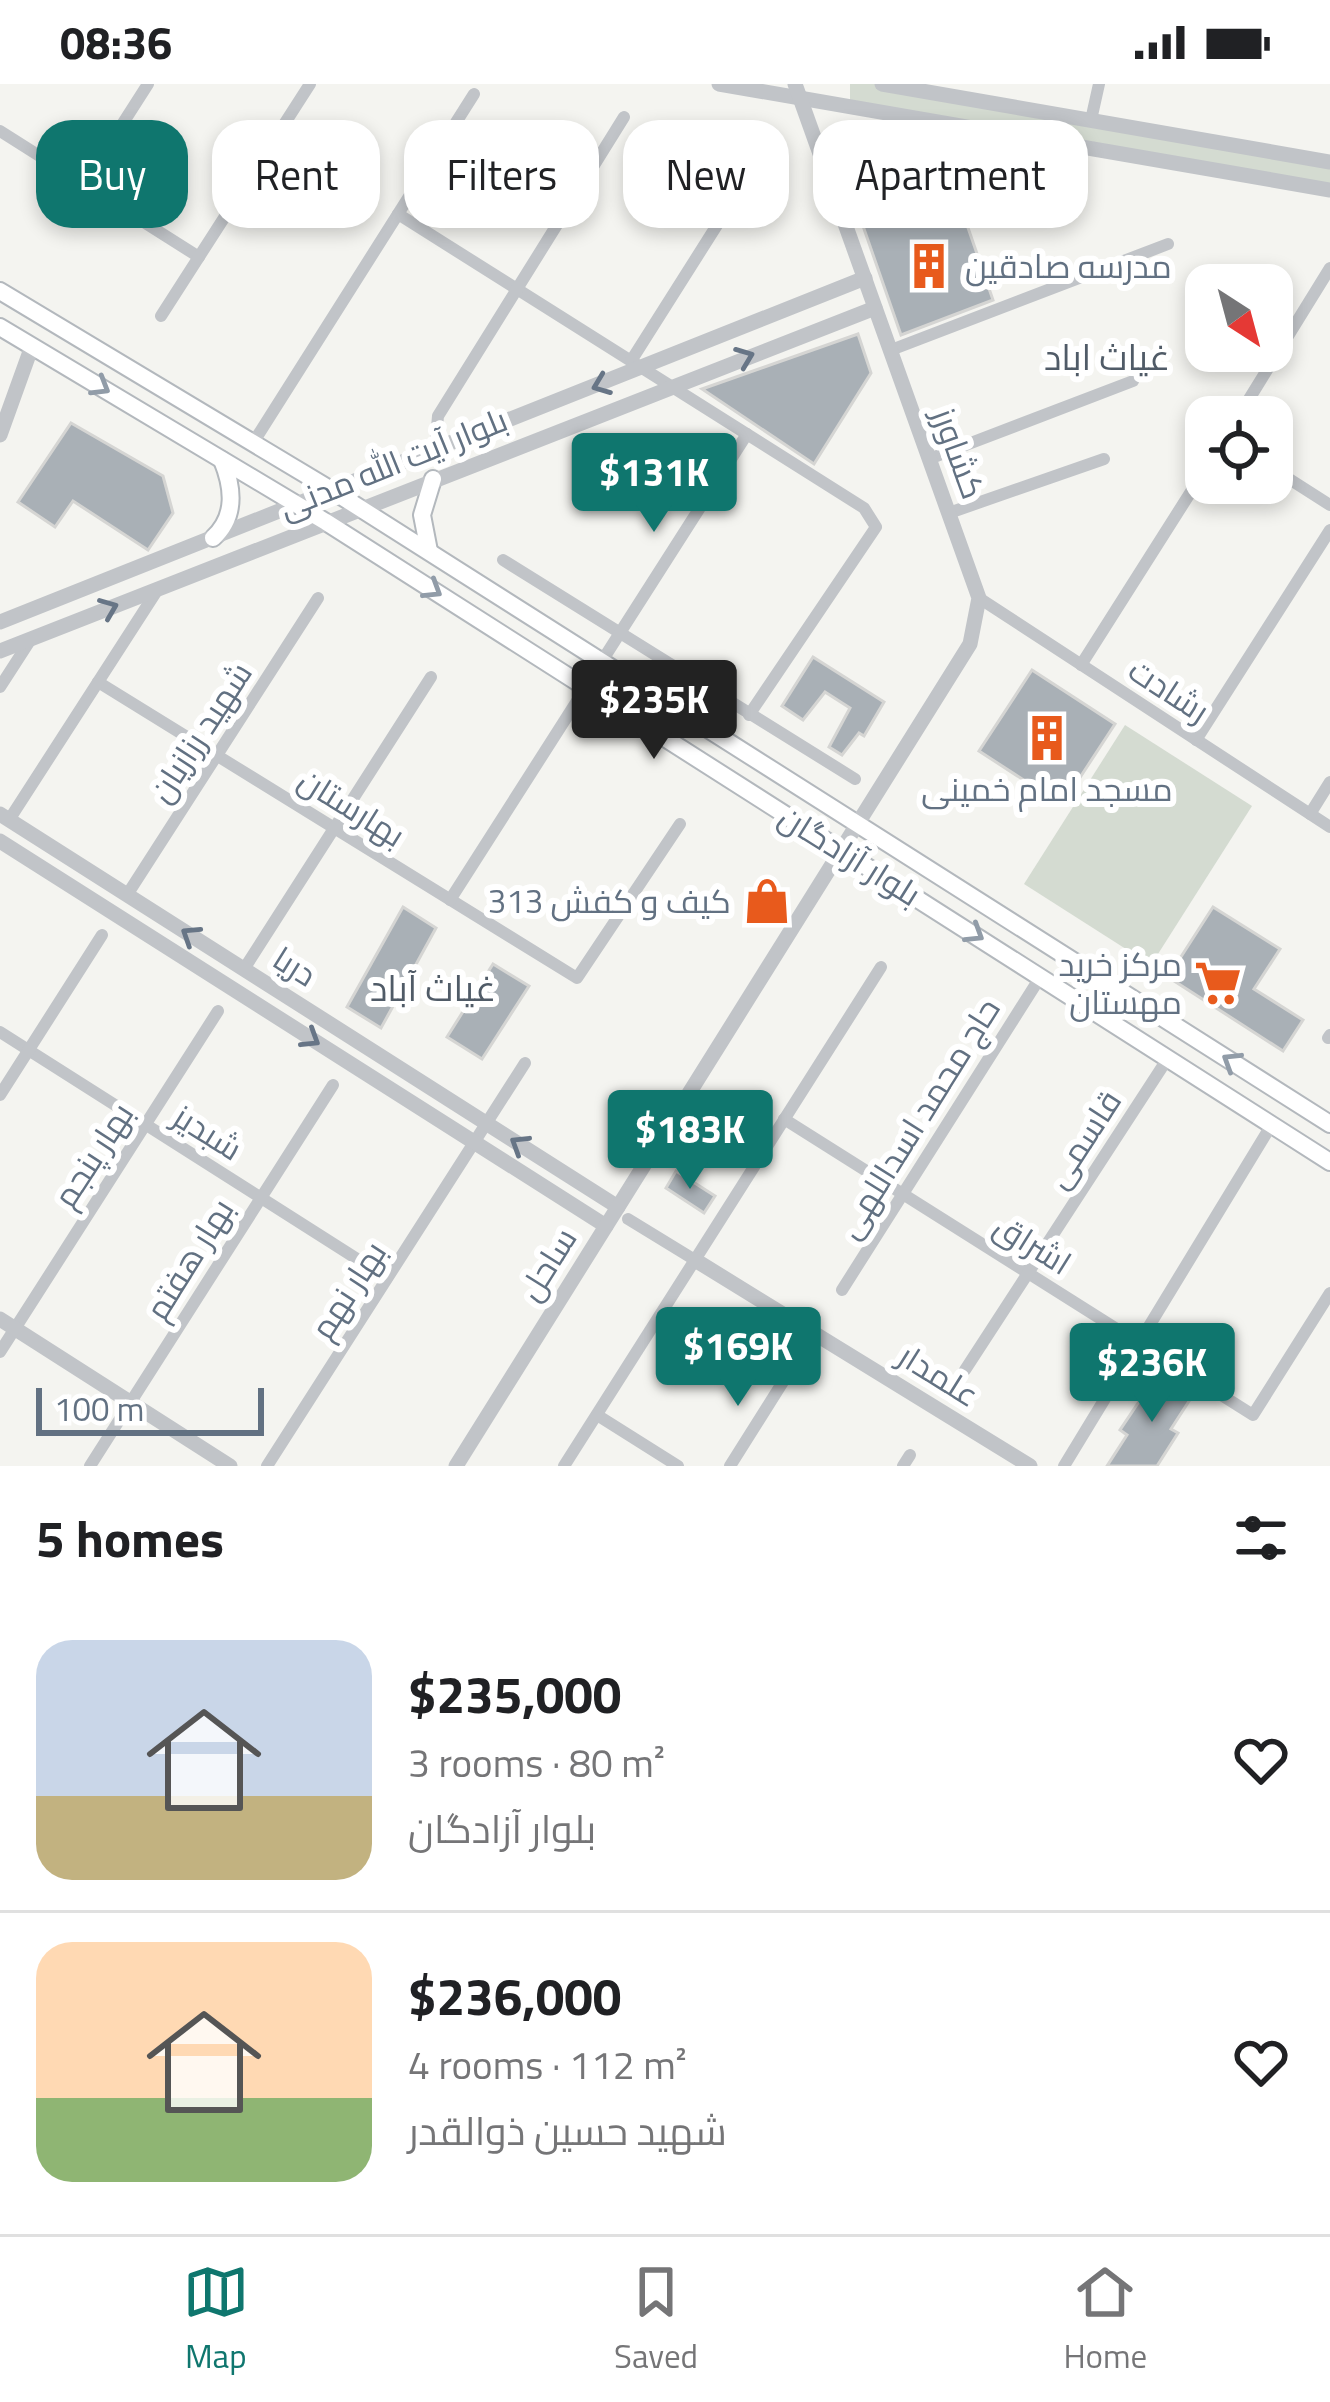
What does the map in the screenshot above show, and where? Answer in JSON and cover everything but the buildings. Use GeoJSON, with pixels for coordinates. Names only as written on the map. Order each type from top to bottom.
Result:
{"type":"FeatureCollection","features":[{"type":"Feature","properties":{"kind":"main road","name":"بلوار آزادگان"},"geometry":{"type":"LineString","coordinates":[[0,291],[361,508],[1330,1124]]}},
{"type":"Feature","properties":{"kind":"main road","name":"بلوار آزادگان"},"geometry":{"type":"LineString","coordinates":[[0,327],[326,522],[1330,1162]]}},
{"type":"Feature","properties":{"kind":"main road"},"geometry":{"type":"LineString","coordinates":[[213,538],[222,530],[231,502],[221,459]]}},
{"type":"Feature","properties":{"kind":"main road"},"geometry":{"type":"LineString","coordinates":[[429,551],[422,515],[433,479]]}},
{"type":"Feature","properties":{"kind":"street"},"geometry":{"type":"LineString","coordinates":[[125,120],[148,84]]}},
{"type":"Feature","properties":{"kind":"street"},"geometry":{"type":"LineString","coordinates":[[161,316],[310,84]]}},
{"type":"Feature","properties":{"kind":"street"},"geometry":{"type":"LineString","coordinates":[[719,84],[798,91],[1330,190]]}},
{"type":"Feature","properties":{"kind":"street"},"geometry":{"type":"LineString","coordinates":[[882,84],[1330,162]]}},
{"type":"Feature","properties":{"kind":"street"},"geometry":{"type":"LineString","coordinates":[[1091,120],[1099,84]]}},
{"type":"Feature","properties":{"kind":"street","name":"کشاورز"},"geometry":{"type":"LineString","coordinates":[[798,91],[980,598]]}},
{"type":"Feature","properties":{"kind":"street"},"geometry":{"type":"LineString","coordinates":[[253,443],[474,94]]}},
{"type":"Feature","properties":{"kind":"street"},"geometry":{"type":"LineString","coordinates":[[435,451],[434,424],[624,117]]}},
{"type":"Feature","properties":{"kind":"street"},"geometry":{"type":"LineString","coordinates":[[0,131],[36,154]]}},
{"type":"Feature","properties":{"kind":"street"},"geometry":{"type":"LineString","coordinates":[[398,214],[864,508],[876,527],[749,715]]}},
{"type":"Feature","properties":{"kind":"street"},"geometry":{"type":"LineString","coordinates":[[153,228],[199,257]]}},
{"type":"Feature","properties":{"kind":"street"},"geometry":{"type":"LineString","coordinates":[[637,365],[716,228]]}},
{"type":"Feature","properties":{"kind":"street"},"geometry":{"type":"LineString","coordinates":[[891,350],[1168,244]]}},
{"type":"Feature","properties":{"kind":"street"},"geometry":{"type":"LineString","coordinates":[[1251,396],[1330,268]]}},
{"type":"Feature","properties":{"kind":"street","name":"بلوار آیت الله مدنی"},"geometry":{"type":"LineString","coordinates":[[0,622],[865,278]]}},
{"type":"Feature","properties":{"kind":"street","name":"بلوار آیت الله مدنی"},"geometry":{"type":"LineString","coordinates":[[0,651],[875,308]]}},
{"type":"Feature","properties":{"kind":"street"},"geometry":{"type":"LineString","coordinates":[[0,435],[7,401],[32,346]]}},
{"type":"Feature","properties":{"kind":"street"},"geometry":{"type":"LineString","coordinates":[[929,459],[1133,381]]}},
{"type":"Feature","properties":{"kind":"street"},"geometry":{"type":"LineString","coordinates":[[602,662],[747,434]]}},
{"type":"Feature","properties":{"kind":"street"},"geometry":{"type":"LineString","coordinates":[[949,513],[1104,459]]}},
{"type":"Feature","properties":{"kind":"street"},"geometry":{"type":"LineString","coordinates":[[1293,481],[1330,505]]}},
{"type":"Feature","properties":{"kind":"street"},"geometry":{"type":"LineString","coordinates":[[1081,665],[1185,501]]}},
{"type":"Feature","properties":{"kind":"street"},"geometry":{"type":"LineString","coordinates":[[1196,740],[1330,530]]}},
{"type":"Feature","properties":{"kind":"street"},"geometry":{"type":"LineString","coordinates":[[503,560],[855,779]]}},
{"type":"Feature","properties":{"kind":"street"},"geometry":{"type":"LineString","coordinates":[[5,817],[158,588]]}},
{"type":"Feature","properties":{"kind":"street","name":"شهید رزازیان"},"geometry":{"type":"LineString","coordinates":[[128,895],[318,598]]}},
{"type":"Feature","properties":{"kind":"street"},"geometry":{"type":"LineString","coordinates":[[856,823],[970,644],[980,598]]}},
{"type":"Feature","properties":{"kind":"street","name":"رشادت"},"geometry":{"type":"LineString","coordinates":[[980,598],[1330,827]]}},
{"type":"Feature","properties":{"kind":"street"},"geometry":{"type":"LineString","coordinates":[[0,687],[32,638]]}},
{"type":"Feature","properties":{"kind":"street"},"geometry":{"type":"LineString","coordinates":[[244,969],[431,677]]}},
{"type":"Feature","properties":{"kind":"street","name":"بهارستان"},"geometry":{"type":"LineString","coordinates":[[98,682],[577,978],[680,824]]}},
{"type":"Feature","properties":{"kind":"street"},"geometry":{"type":"LineString","coordinates":[[450,900],[586,687]]}},
{"type":"Feature","properties":{"kind":"street"},"geometry":{"type":"LineString","coordinates":[[1310,814],[1330,782]]}},
{"type":"Feature","properties":{"kind":"street","name":"دریا"},"geometry":{"type":"LineString","coordinates":[[5,817],[623,1213]]}},
{"type":"Feature","properties":{"kind":"street","name":"ساحل"},"geometry":{"type":"LineString","coordinates":[[457,1466],[606,1226],[623,1213],[856,823]]}},
{"type":"Feature","properties":{"kind":"street","name":"دریا"},"geometry":{"type":"LineString","coordinates":[[0,841],[606,1226]]}},
{"type":"Feature","properties":{"kind":"street"},"geometry":{"type":"LineString","coordinates":[[115,914],[128,895]]}},
{"type":"Feature","properties":{"kind":"street"},"geometry":{"type":"LineString","coordinates":[[0,1095],[102,935]]}},
{"type":"Feature","properties":{"kind":"street"},"geometry":{"type":"LineString","coordinates":[[564,1466],[881,967]]}},
{"type":"Feature","properties":{"kind":"street","name":"حاج محمد اسداللهی"},"geometry":{"type":"LineString","coordinates":[[842,1290],[1041,976]]}},
{"type":"Feature","properties":{"kind":"street","name":"بهار پنجم"},"geometry":{"type":"LineString","coordinates":[[0,1352],[7,1324],[218,1011]]}},
{"type":"Feature","properties":{"kind":"street","name":"شبدیز"},"geometry":{"type":"LineString","coordinates":[[0,1032],[387,1278]]}},
{"type":"Feature","properties":{"kind":"street"},"geometry":{"type":"LineString","coordinates":[[347,1062],[359,1043]]}},
{"type":"Feature","properties":{"kind":"street","name":"قاسمی"},"geometry":{"type":"LineString","coordinates":[[965,1370],[1168,1058]]}},
{"type":"Feature","properties":{"kind":"street","name":"بهار نهم"},"geometry":{"type":"LineString","coordinates":[[267,1466],[525,1063]]}},
{"type":"Feature","properties":{"kind":"street","name":"بهار هفتم"},"geometry":{"type":"LineString","coordinates":[[90,1466],[333,1084]]}},
{"type":"Feature","properties":{"kind":"street","name":"اشراق"},"geometry":{"type":"LineString","coordinates":[[784,1119],[1253,1415],[1330,1293]]}},
{"type":"Feature","properties":{"kind":"street"},"geometry":{"type":"LineString","coordinates":[[1064,1466],[1272,1124]]}},
{"type":"Feature","properties":{"kind":"street"},"geometry":{"type":"LineString","coordinates":[[623,1213],[695,1260]]}},
{"type":"Feature","properties":{"kind":"street","name":"علمدار"},"geometry":{"type":"LineString","coordinates":[[695,1260],[1030,1466]]}},
{"type":"Feature","properties":{"kind":"street"},"geometry":{"type":"LineString","coordinates":[[7,1324],[230,1466]]}},
{"type":"Feature","properties":{"kind":"street"},"geometry":{"type":"LineString","coordinates":[[730,1466],[786,1377]]}},
{"type":"Feature","properties":{"kind":"street"},"geometry":{"type":"LineString","coordinates":[[597,1414],[678,1466]]}},
{"type":"Feature","properties":{"kind":"shaded area"},"geometry":{"type":"Polygon","coordinates":[[[850,84],[882,84],[1330,162],[1330,190],[1088,146],[1088,120],[948,120],[850,102],[850,84]]]}},
{"type":"Feature","properties":{"kind":"shaded area"},"geometry":{"type":"Polygon","coordinates":[[[1125,725],[1252,806],[1151,965],[1024,884],[1125,725]]]}},
{"type":"Feature","properties":{"kind":"place","name":"مدرسه صادقین"},"geometry":{"type":"Point","coordinates":[929,266]}},
{"type":"Feature","properties":{"kind":"place","name":"مسجد امام خمینی"},"geometry":{"type":"Point","coordinates":[1047,738]}},
{"type":"Feature","properties":{"kind":"place","name":"کیف و کفش 313"},"geometry":{"type":"Point","coordinates":[767,901]}},
{"type":"Feature","properties":{"kind":"place","name":"مرکز خرید مهستان"},"geometry":{"type":"Point","coordinates":[1218,983]}},
{"type":"Feature","properties":{"kind":"district","name":"غیاث اباد"},"geometry":{"type":"Point","coordinates":[1107,356]}},
{"type":"Feature","properties":{"kind":"district","name":"غیاث آباد"},"geometry":{"type":"Point","coordinates":[433,987]}}]}
